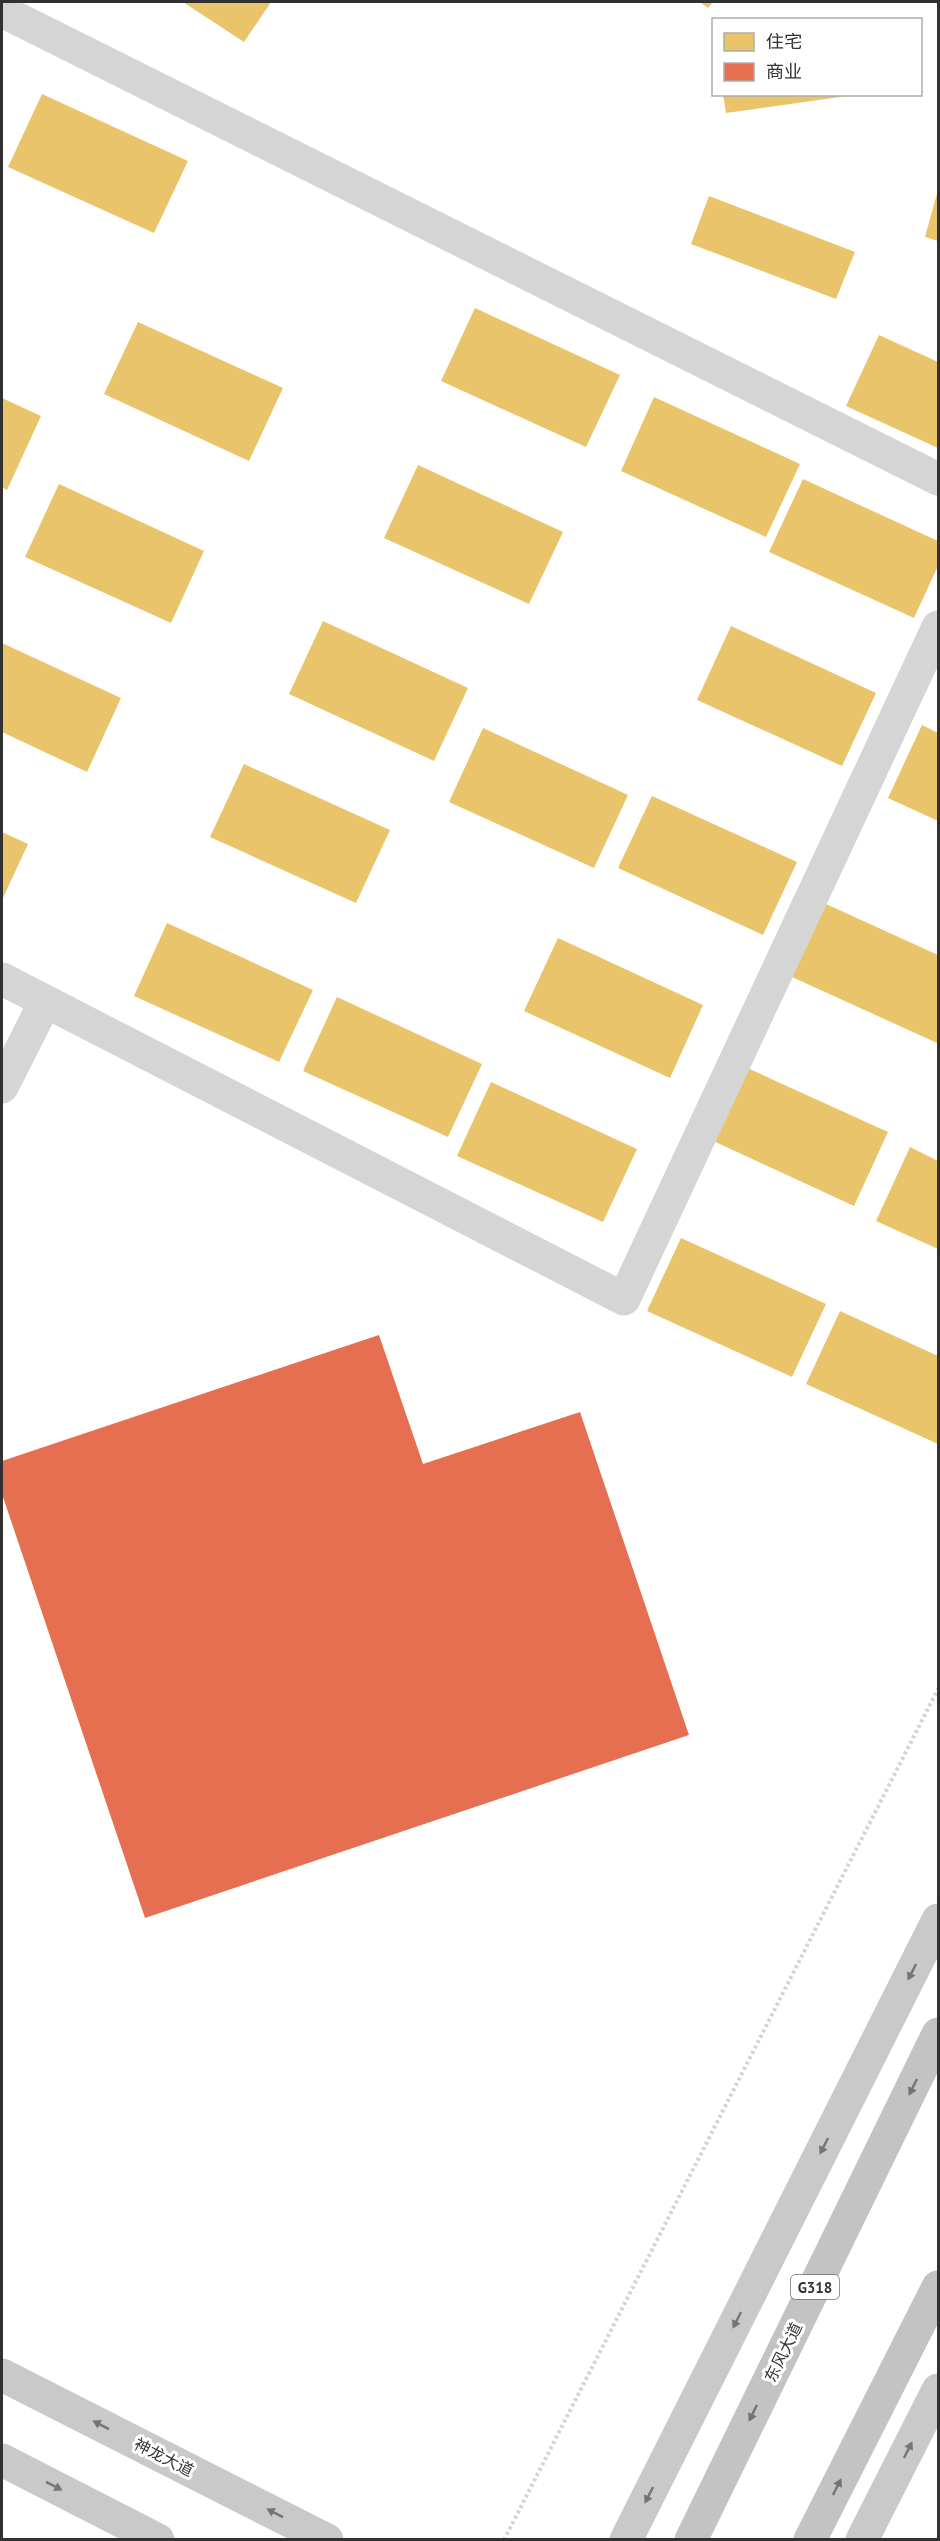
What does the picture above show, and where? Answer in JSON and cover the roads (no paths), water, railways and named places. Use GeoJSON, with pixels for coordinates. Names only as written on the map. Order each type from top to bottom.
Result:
{"type":"FeatureCollection","features":[{"type":"Feature","properties":{"kind":"highway","name":"东风大道"},"geometry":{"type":"LineString","coordinates":[[691,2540],[939,2034]]}},
{"type":"Feature","properties":{"kind":"highway"},"geometry":{"type":"LineString","coordinates":[[810,2540],[939,2286]]}},
{"type":"Feature","properties":{"kind":"main road"},"geometry":{"type":"LineString","coordinates":[[626,2540],[939,1920]]}},
{"type":"Feature","properties":{"kind":"main road","name":"神龙大道"},"geometry":{"type":"LineString","coordinates":[[2,2375],[327,2540]]}},
{"type":"Feature","properties":{"kind":"main road"},"geometry":{"type":"LineString","coordinates":[[862,2540],[939,2390]]}},
{"type":"Feature","properties":{"kind":"main road"},"geometry":{"type":"LineString","coordinates":[[2,2460],[158,2540]]}},
{"type":"Feature","properties":{"kind":"street"},"geometry":{"type":"LineString","coordinates":[[2,11],[939,479]]}},
{"type":"Feature","properties":{"kind":"street"},"geometry":{"type":"LineString","coordinates":[[2,979],[624,1299],[939,627]]}},
{"type":"Feature","properties":{"kind":"street"},"geometry":{"type":"LineString","coordinates":[[2,1087],[45,1002]]}}]}
